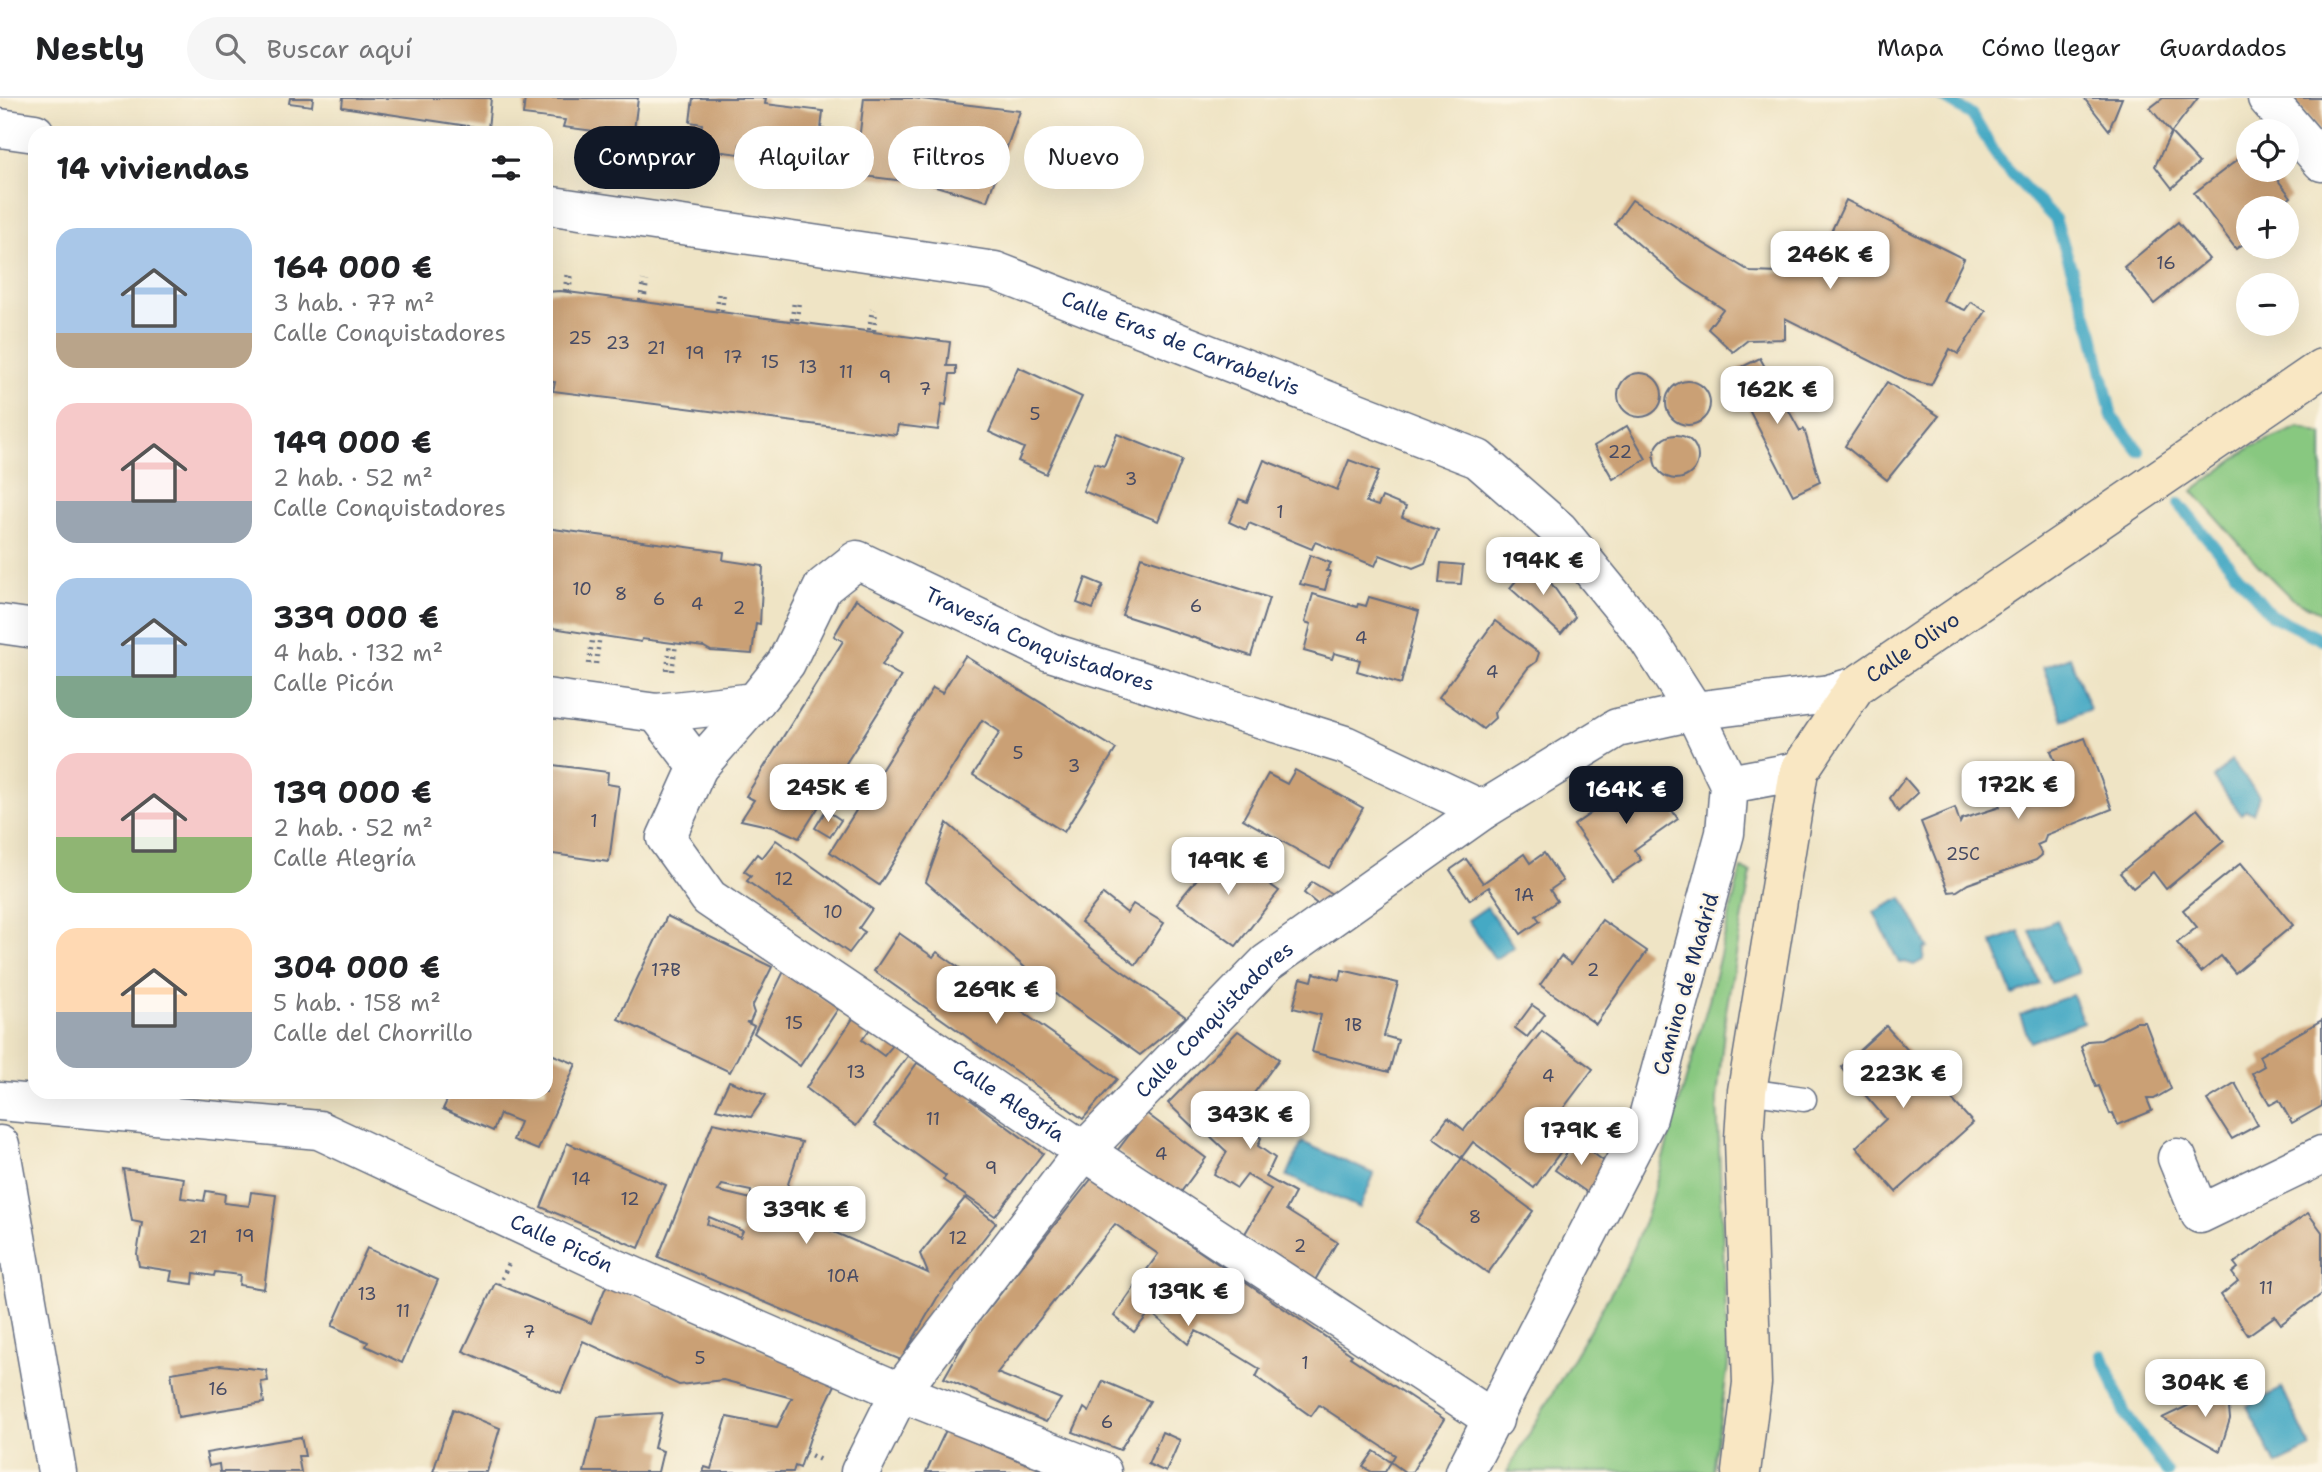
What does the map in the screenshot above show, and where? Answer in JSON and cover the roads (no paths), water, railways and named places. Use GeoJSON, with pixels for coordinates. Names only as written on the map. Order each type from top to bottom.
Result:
{"type":"FeatureCollection","features":[{"type":"Feature","properties":{"kind":"street"},"geometry":{"type":"LineString","coordinates":[[2267,98],[2322,162]]}},
{"type":"Feature","properties":{"kind":"street"},"geometry":{"type":"LineString","coordinates":[[0,128],[28,132]]}},
{"type":"Feature","properties":{"kind":"street","name":"Calle Eras de Carrabelvis"},"geometry":{"type":"LineString","coordinates":[[553,206],[995,271],[1478,459],[1559,530],[1648,639],[1694,711]]}},
{"type":"Feature","properties":{"kind":"street","name":"Calle Olivo"},"geometry":{"type":"LineString","coordinates":[[1741,1472],[1752,1383],[1744,1139],[1747,1091],[1799,771],[1842,690],[2322,368]]}},
{"type":"Feature","properties":{"kind":"street","name":"Travesía Conquistadores"},"geometry":{"type":"LineString","coordinates":[[755,702],[786,663],[823,587],[857,560],[1050,652],[1345,745],[1483,810]]}},
{"type":"Feature","properties":{"kind":"street"},"geometry":{"type":"LineString","coordinates":[[0,624],[28,628]]}},
{"type":"Feature","properties":{"kind":"street"},"geometry":{"type":"LineString","coordinates":[[553,698],[665,690],[755,702]]}},
{"type":"Feature","properties":{"kind":"street"},"geometry":{"type":"LineString","coordinates":[[665,690],[698,767],[755,702]]}},
{"type":"Feature","properties":{"kind":"street","name":"Calle Conquistadores"},"geometry":{"type":"LineString","coordinates":[[842,1467],[1084,1151],[1267,963],[1483,810],[1617,728],[1694,711],[1842,690]]}},
{"type":"Feature","properties":{"kind":"street"},"geometry":{"type":"LineString","coordinates":[[1694,711],[1729,783],[1799,771]]}},
{"type":"Feature","properties":{"kind":"street","name":"Calle Alegría"},"geometry":{"type":"LineString","coordinates":[[698,767],[666,838],[709,898],[1084,1151],[1494,1420]]}},
{"type":"Feature","properties":{"kind":"street","name":"Camino de Madrid"},"geometry":{"type":"LineString","coordinates":[[1465,1472],[1648,1117],[1714,883],[1725,833],[1729,783]]}},
{"type":"Feature","properties":{"kind":"street","name":"Calle Picón"},"geometry":{"type":"LineString","coordinates":[[0,1101],[318,1130],[517,1225],[900,1392],[1102,1472]]}},
{"type":"Feature","properties":{"kind":"street"},"geometry":{"type":"LineString","coordinates":[[0,1145],[57,1472]]}},
{"type":"Feature","properties":{"kind":"street"},"geometry":{"type":"LineString","coordinates":[[2177,1158],[2200,1214],[2322,1155]]}},
{"type":"Feature","properties":{"kind":"lane"},"geometry":{"type":"LineString","coordinates":[[1747,1091],[1804,1100]]}},
{"type":"Feature","properties":{"kind":"water"},"geometry":{"type":"Polygon","coordinates":[[[2070,657],[2090,709],[2063,720],[2043,667],[2070,657]]]}},
{"type":"Feature","properties":{"kind":"water"},"geometry":{"type":"Polygon","coordinates":[[[2231,760],[2259,796],[2253,813],[2246,810],[2241,814],[2214,778],[2231,760]]]}},
{"type":"Feature","properties":{"kind":"water"},"geometry":{"type":"Polygon","coordinates":[[[1902,898],[1928,947],[1924,949],[1923,960],[1914,965],[1899,963],[1874,912],[1902,898]]]}},
{"type":"Feature","properties":{"kind":"water"},"geometry":{"type":"Polygon","coordinates":[[[1487,907],[1514,947],[1495,959],[1468,920],[1487,907]]]}},
{"type":"Feature","properties":{"kind":"water"},"geometry":{"type":"Polygon","coordinates":[[[2057,920],[2078,973],[2051,983],[2030,931],[2057,920]]]}},
{"type":"Feature","properties":{"kind":"water"},"geometry":{"type":"Polygon","coordinates":[[[2019,931],[2040,984],[2013,995],[1992,942],[2019,931]]]}},
{"type":"Feature","properties":{"kind":"water"},"geometry":{"type":"Polygon","coordinates":[[[2072,995],[2083,1022],[2030,1042],[2020,1015],[2072,995]]]}},
{"type":"Feature","properties":{"kind":"water"},"geometry":{"type":"Polygon","coordinates":[[[1302,1142],[1374,1174],[1360,1208],[1287,1176],[1302,1142]]]}},
{"type":"Feature","properties":{"kind":"water"},"geometry":{"type":"Polygon","coordinates":[[[2282,1388],[2311,1448],[2276,1465],[2247,1406],[2282,1388]]]}},
{"type":"Feature","properties":{"kind":"waterway"},"geometry":{"type":"LineString","coordinates":[[1944,98],[1972,115],[2001,163],[2055,219],[2093,334],[2112,417],[2139,451]]}},
{"type":"Feature","properties":{"kind":"waterway"},"geometry":{"type":"LineString","coordinates":[[2179,504],[2271,615],[2322,640]]}},
{"type":"Feature","properties":{"kind":"waterway"},"geometry":{"type":"LineString","coordinates":[[2102,1355],[2125,1414],[2167,1472]]}}]}
